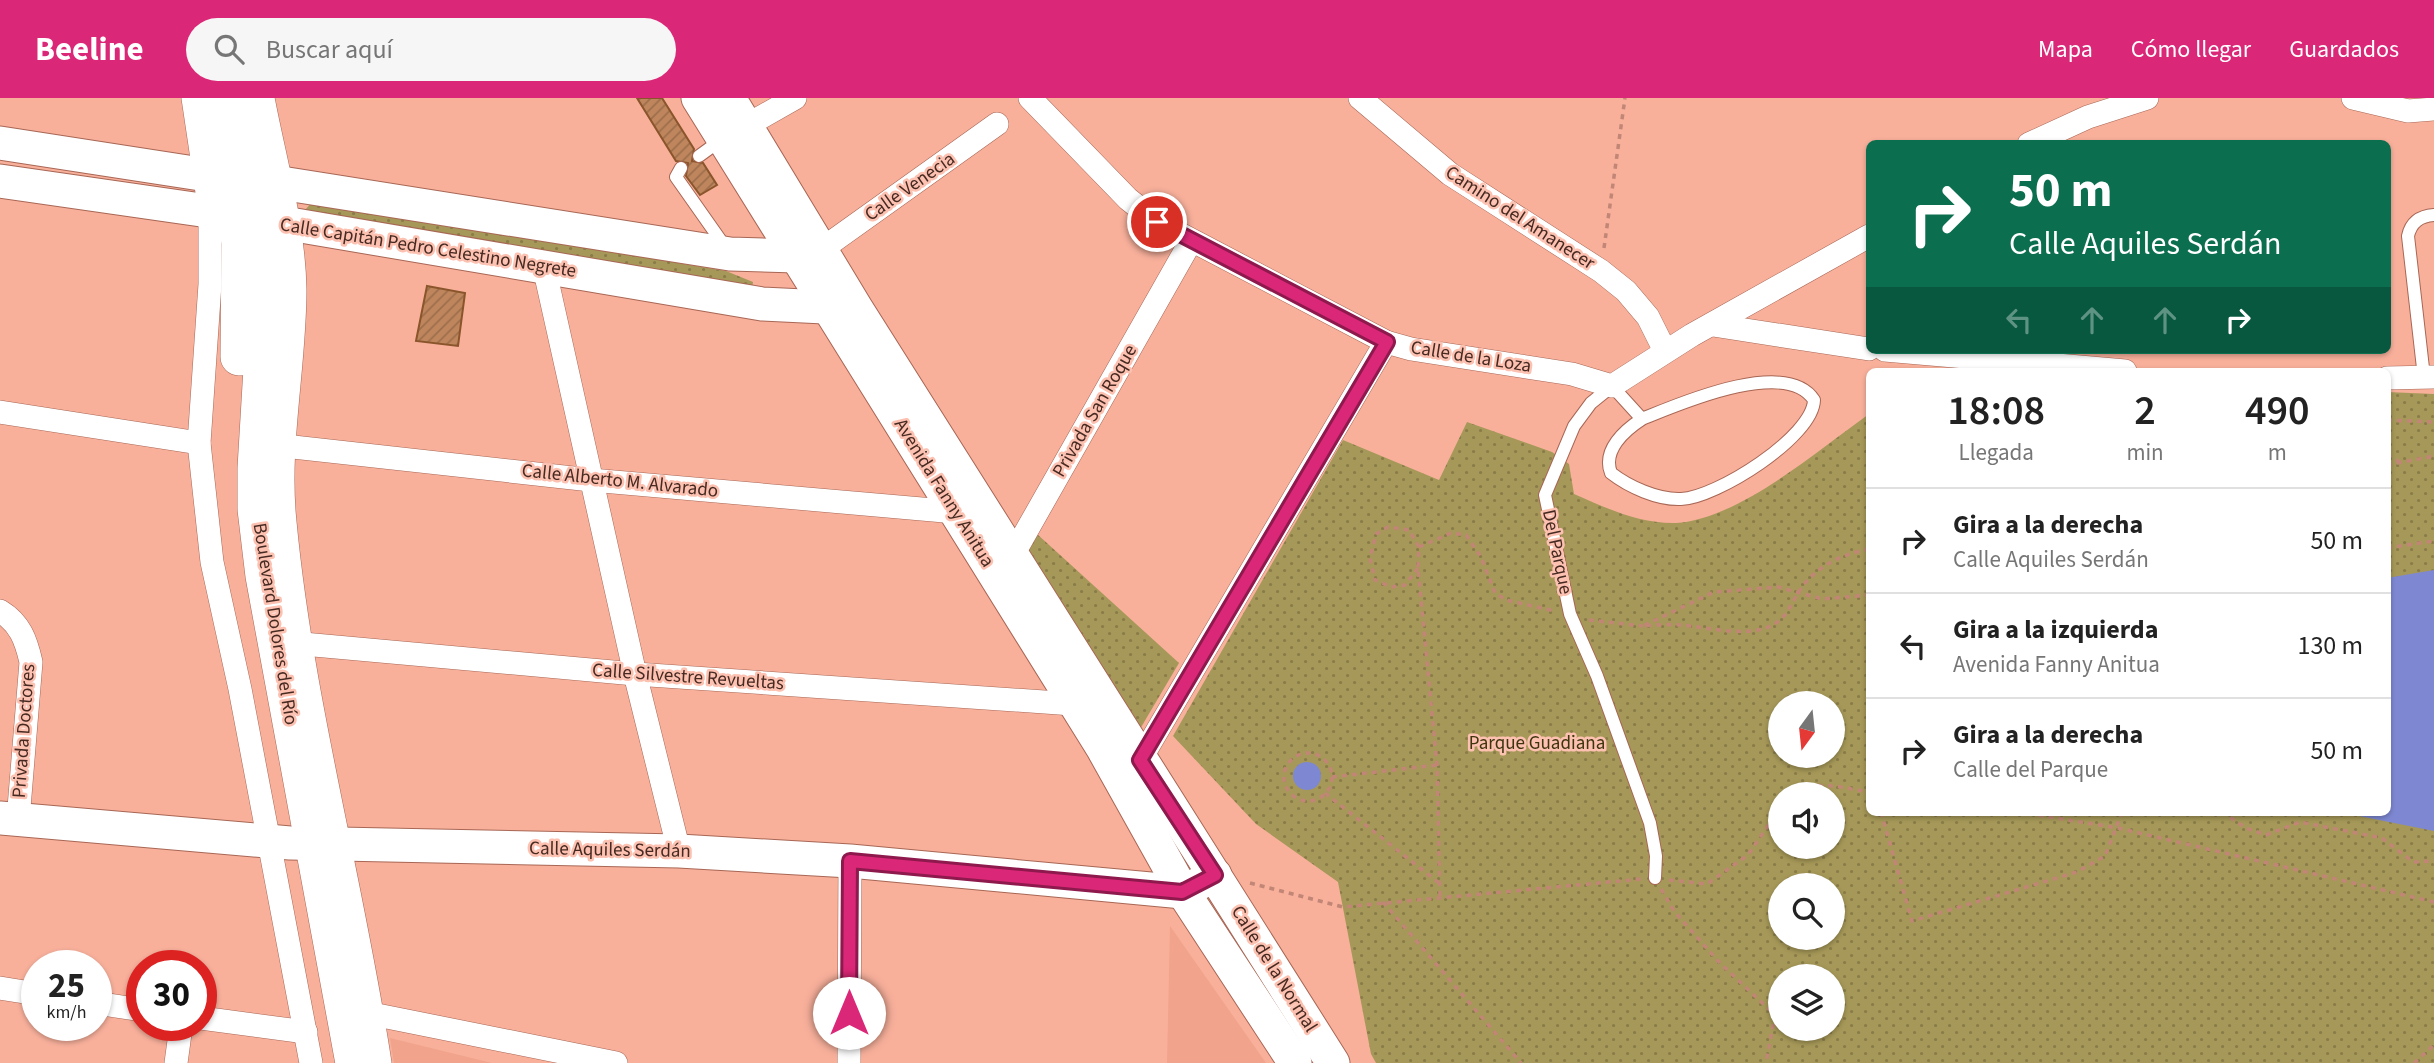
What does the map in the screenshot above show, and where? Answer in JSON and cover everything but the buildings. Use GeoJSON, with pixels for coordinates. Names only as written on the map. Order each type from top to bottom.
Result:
{"type":"FeatureCollection","features":[{"type":"Feature","properties":{"kind":"main road","name":"Boulevard Dolores del Río"},"geometry":{"type":"LineString","coordinates":[[213,98],[242,178],[250,218],[269,281],[256,468],[256,509],[304,843],[329,1063]]}},
{"type":"Feature","properties":{"kind":"main road","name":"Boulevard Dolores del Río"},"geometry":{"type":"LineString","coordinates":[[241,98],[242,178]]}},
{"type":"Feature","properties":{"kind":"main road","name":"Avenida Fanny Anitua"},"geometry":{"type":"LineString","coordinates":[[698,98],[723,140],[983,505],[1005,569],[1073,704],[1102,747],[1182,892]]}},
{"type":"Feature","properties":{"kind":"main road","name":"Avenida Fanny Anitua"},"geometry":{"type":"LineString","coordinates":[[723,140],[729,98]]}},
{"type":"Feature","properties":{"kind":"main road"},"geometry":{"type":"LineString","coordinates":[[0,144],[242,178],[730,254],[807,258]]}},
{"type":"Feature","properties":{"kind":"main road","name":"Calle Capitán Pedro Celestino Negrete"},"geometry":{"type":"LineString","coordinates":[[0,181],[250,218],[766,301],[844,308]]}},
{"type":"Feature","properties":{"kind":"main road","name":"Boulevard Dolores del Río"},"geometry":{"type":"LineString","coordinates":[[250,218],[242,271],[232,447],[233,503],[240,573],[341,989],[354,1063]]}},
{"type":"Feature","properties":{"kind":"main road"},"geometry":{"type":"LineString","coordinates":[[730,254],[764,278],[766,301]]}},
{"type":"Feature","properties":{"kind":"main road"},"geometry":{"type":"LineString","coordinates":[[766,301],[807,258]]}},
{"type":"Feature","properties":{"kind":"main road","name":"Avenida Fanny Anitua"},"geometry":{"type":"LineString","coordinates":[[844,308],[956,512],[1005,569],[1140,760],[1215,875]]}},
{"type":"Feature","properties":{"kind":"main road"},"geometry":{"type":"LineString","coordinates":[[264,576],[285,521]]}},
{"type":"Feature","properties":{"kind":"main road"},"geometry":{"type":"LineString","coordinates":[[1102,747],[1118,759],[1140,760]]}},
{"type":"Feature","properties":{"kind":"main road","name":"Calle Aquiles Serdán"},"geometry":{"type":"LineString","coordinates":[[9,819],[304,843],[679,851],[850,861],[1182,892]]}},
{"type":"Feature","properties":{"kind":"main road"},"geometry":{"type":"LineString","coordinates":[[1182,892],[1215,875]]}},
{"type":"Feature","properties":{"kind":"main road","name":"Calle de la Normal"},"geometry":{"type":"LineString","coordinates":[[1215,875],[1333,1063]]}},
{"type":"Feature","properties":{"kind":"main road","name":"Calle de la Normal"},"geometry":{"type":"LineString","coordinates":[[1182,892],[1295,1063]]}},
{"type":"Feature","properties":{"kind":"main road"},"geometry":{"type":"LineString","coordinates":[[341,989],[359,936]]}},
{"type":"Feature","properties":{"kind":"street"},"geometry":{"type":"LineString","coordinates":[[193,98],[242,178],[250,218],[295,293],[284,446],[285,521],[303,644],[306,1032],[311,1063]]}},
{"type":"Feature","properties":{"kind":"street"},"geometry":{"type":"LineString","coordinates":[[242,178],[263,98]]}},
{"type":"Feature","properties":{"kind":"street"},"geometry":{"type":"LineString","coordinates":[[723,140],[795,98]]}},
{"type":"Feature","properties":{"kind":"street","name":"Calle de la Loza"},"geometry":{"type":"LineString","coordinates":[[1030,98],[1128,199],[1157,222],[1387,342],[1411,349],[1572,374],[1612,386]]}},
{"type":"Feature","properties":{"kind":"street","name":"Camino del Amanecer"},"geometry":{"type":"LineString","coordinates":[[1360,98],[1450,174],[1601,271],[1639,304],[1665,351]]}},
{"type":"Feature","properties":{"kind":"street"},"geometry":{"type":"LineString","coordinates":[[2038,140],[2088,117],[2147,98]]}},
{"type":"Feature","properties":{"kind":"street"},"geometry":{"type":"LineString","coordinates":[[2353,98],[2408,111],[2434,109]]}},
{"type":"Feature","properties":{"kind":"street","name":"Calle Venecia"},"geometry":{"type":"LineString","coordinates":[[807,258],[997,124]]}},
{"type":"Feature","properties":{"kind":"street"},"geometry":{"type":"LineString","coordinates":[[250,218],[210,284],[199,443],[212,562],[304,843],[359,936],[380,1063]]}},
{"type":"Feature","properties":{"kind":"street"},"geometry":{"type":"LineString","coordinates":[[1612,386],[1665,351],[1866,238]]}},
{"type":"Feature","properties":{"kind":"street","name":"Privada San Roque"},"geometry":{"type":"LineString","coordinates":[[1005,569],[1191,241]]}},
{"type":"Feature","properties":{"kind":"street"},"geometry":{"type":"LineString","coordinates":[[544,267],[635,674],[679,851]]}},
{"type":"Feature","properties":{"kind":"street"},"geometry":{"type":"LineString","coordinates":[[1713,325],[1866,349]]}},
{"type":"Feature","properties":{"kind":"street"},"geometry":{"type":"LineString","coordinates":[[1140,760],[1387,342]]}},
{"type":"Feature","properties":{"kind":"street"},"geometry":{"type":"LineString","coordinates":[[1931,354],[2091,368]]}},
{"type":"Feature","properties":{"kind":"street"},"geometry":{"type":"LineString","coordinates":[[2391,378],[2429,377]]}},
{"type":"Feature","properties":{"kind":"street"},"geometry":{"type":"LineString","coordinates":[[0,412],[199,443]]}},
{"type":"Feature","properties":{"kind":"street","name":"Calle Alberto M. Alvarado"},"geometry":{"type":"LineString","coordinates":[[284,446],[591,480],[956,512]]}},
{"type":"Feature","properties":{"kind":"street","name":"Privada Doctores"},"geometry":{"type":"LineString","coordinates":[[0,611],[12,618],[25,638],[31,663],[9,819]]}},
{"type":"Feature","properties":{"kind":"street","name":"Calle Silvestre Revueltas"},"geometry":{"type":"LineString","coordinates":[[303,644],[635,674],[1073,704]]}},
{"type":"Feature","properties":{"kind":"street"},"geometry":{"type":"LineString","coordinates":[[849,1063],[850,861]]}},
{"type":"Feature","properties":{"kind":"street"},"geometry":{"type":"LineString","coordinates":[[0,988],[21,991]]}},
{"type":"Feature","properties":{"kind":"street"},"geometry":{"type":"LineString","coordinates":[[372,1014],[617,1063]]}},
{"type":"Feature","properties":{"kind":"street"},"geometry":{"type":"LineString","coordinates":[[217,1020],[306,1032]]}},
{"type":"Feature","properties":{"kind":"street"},"geometry":{"type":"LineString","coordinates":[[176,1063],[179,1041]]}},
{"type":"Feature","properties":{"kind":"lane"},"geometry":{"type":"LineString","coordinates":[[681,168],[676,177],[730,254]]}},
{"type":"Feature","properties":{"kind":"lane"},"geometry":{"type":"LineString","coordinates":[[2429,377],[2408,236],[2416,221],[2424,216],[2434,215]]}},
{"type":"Feature","properties":{"kind":"lane"},"geometry":{"type":"LineString","coordinates":[[1774,382],[1802,387],[1814,400],[1810,416],[1783,446],[1706,494],[1682,499],[1659,497],[1611,473],[1609,459],[1619,439],[1642,419],[1690,399],[1742,385],[1774,382]]}},
{"type":"Feature","properties":{"kind":"lane"},"geometry":{"type":"LineString","coordinates":[[1612,386],[1642,419]]}},
{"type":"Feature","properties":{"kind":"lane","name":"Del Parque"},"geometry":{"type":"LineString","coordinates":[[1612,386],[1591,403],[1574,425],[1545,495],[1570,614],[1597,676],[1650,823],[1656,856],[1655,878]]}},
{"type":"Feature","properties":{"kind":"path"},"geometry":{"type":"LineString","coordinates":[[1601,271],[1625,98]]}},
{"type":"Feature","properties":{"kind":"path"},"geometry":{"type":"LineString","coordinates":[[2391,420],[2434,422]]}},
{"type":"Feature","properties":{"kind":"path"},"geometry":{"type":"LineString","coordinates":[[2391,464],[2434,456]]}},
{"type":"Feature","properties":{"kind":"path"},"geometry":{"type":"LineString","coordinates":[[2391,457],[2401,463]]}},
{"type":"Feature","properties":{"kind":"path"},"geometry":{"type":"LineString","coordinates":[[1419,569],[1405,586],[1391,587],[1375,580],[1370,558],[1376,534],[1388,527],[1409,530],[1419,547],[1437,765],[1440,896]]}},
{"type":"Feature","properties":{"kind":"path"},"geometry":{"type":"LineString","coordinates":[[1419,547],[1451,533],[1466,535],[1481,557],[1495,593],[1506,600],[1591,621],[1643,626],[1681,625],[1722,632],[1750,631],[1780,621],[1809,578],[1832,560],[1866,550]]}},
{"type":"Feature","properties":{"kind":"path"},"geometry":{"type":"LineString","coordinates":[[2391,547],[2434,541]]}},
{"type":"Feature","properties":{"kind":"path"},"geometry":{"type":"LineString","coordinates":[[1643,626],[1714,592],[1778,587],[1822,599],[1866,595]]}},
{"type":"Feature","properties":{"kind":"path"},"geometry":{"type":"LineString","coordinates":[[1299,754],[1314,754],[1327,762],[1332,777],[1325,793],[1312,801],[1290,794],[1284,779],[1287,764],[1299,754]]}},
{"type":"Feature","properties":{"kind":"path"},"geometry":{"type":"LineString","coordinates":[[1332,777],[1437,765]]}},
{"type":"Feature","properties":{"kind":"path"},"geometry":{"type":"LineString","coordinates":[[1845,788],[1866,791]]}},
{"type":"Feature","properties":{"kind":"path"},"geometry":{"type":"LineString","coordinates":[[1325,793],[1440,884]]}},
{"type":"Feature","properties":{"kind":"path"},"geometry":{"type":"LineString","coordinates":[[1882,816],[1912,921],[2077,872],[2105,856],[2121,816]]}},
{"type":"Feature","properties":{"kind":"path"},"geometry":{"type":"LineString","coordinates":[[2043,816],[2118,828],[2434,902]]}},
{"type":"Feature","properties":{"kind":"path"},"geometry":{"type":"LineString","coordinates":[[2228,816],[2246,828],[2266,835],[2300,822],[2382,838],[2413,862],[2434,861]]}},
{"type":"Feature","properties":{"kind":"path"},"geometry":{"type":"LineString","coordinates":[[1215,875],[1343,907],[1655,878],[1707,884],[1748,855],[1768,826]]}},
{"type":"Feature","properties":{"kind":"path"},"geometry":{"type":"LineString","coordinates":[[1655,878],[1675,911],[1719,962],[1775,1016],[1776,1026],[1766,1063]]}},
{"type":"Feature","properties":{"kind":"path"},"geometry":{"type":"LineString","coordinates":[[1383,902],[1521,1063]]}},
{"type":"Feature","properties":{"kind":"path"},"geometry":{"type":"LineString","coordinates":[[2414,1063],[2434,1045]]}},
{"type":"Feature","properties":{"kind":"shaded area"},"geometry":{"type":"Polygon","coordinates":[[[1170,926],[1266,1063],[1167,1063],[1170,926]]]}},
{"type":"Feature","properties":{"kind":"shaded area"},"geometry":{"type":"Polygon","coordinates":[[[390,1038],[492,1063],[394,1063],[390,1038]]]}},
{"type":"Feature","properties":{"kind":"green space"},"geometry":{"type":"Polygon","coordinates":[[[312,202],[726,271],[753,282],[752,290],[305,210],[312,202]]]}},
{"type":"Feature","properties":{"kind":"green space","name":"Parque Guadiana"},"geometry":{"type":"Polygon","coordinates":[[[2391,392],[2434,394],[2434,1063],[1376,1063],[1371,1054],[1338,882],[1256,824],[1173,736],[1343,440],[1439,480],[1467,422],[1552,452],[1569,464],[1574,494],[1611,510],[1663,523],[1700,519],[1751,497],[1866,416],[1866,816],[2391,816],[2391,392]]]}},
{"type":"Feature","properties":{"kind":"green space"},"geometry":{"type":"Polygon","coordinates":[[[1037,534],[1179,663],[1140,729],[1022,559],[1037,534]]]}},
{"type":"Feature","properties":{"kind":"water"},"geometry":{"type":"Polygon","coordinates":[[[2434,570],[2434,831],[2359,816],[2391,816],[2391,577],[2434,570]]]}},
{"type":"Feature","properties":{"kind":"water"},"geometry":{"type":"Polygon","coordinates":[[[1307,762],[1317,766],[1321,776],[1317,786],[1307,790],[1297,786],[1293,776],[1297,766],[1307,762]]]}},
{"type":"Feature","properties":{"kind":"route"},"geometry":{"type":"LineString","coordinates":[[849,1013],[850,861],[1182,892],[1215,875],[1140,760],[1387,342],[1157,222]]}}]}
